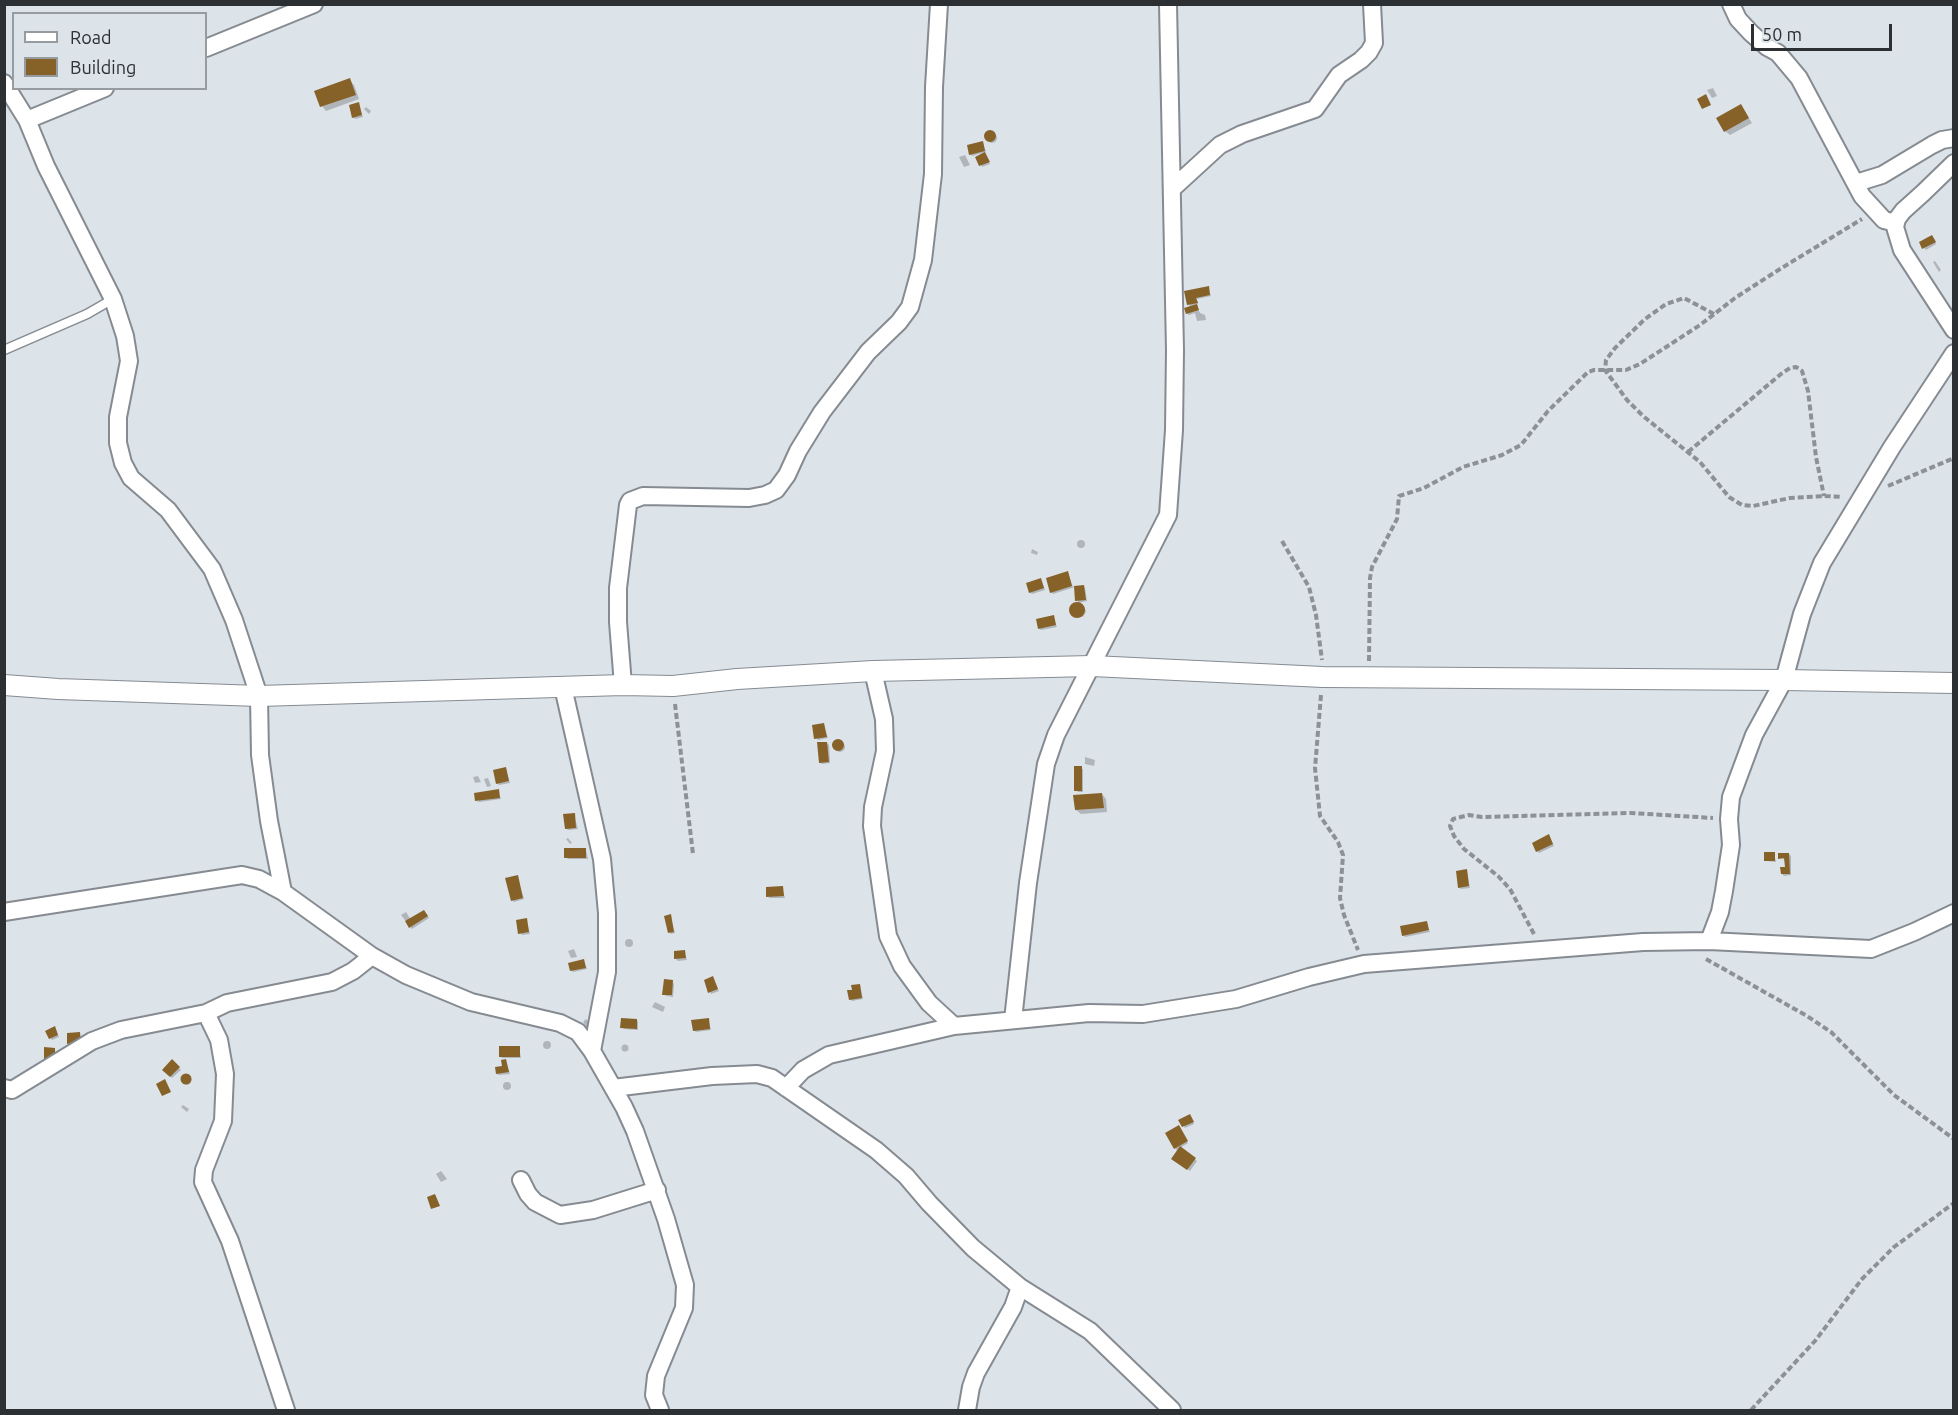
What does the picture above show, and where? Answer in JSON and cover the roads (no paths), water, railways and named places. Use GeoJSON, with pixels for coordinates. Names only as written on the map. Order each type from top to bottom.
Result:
{"type":"FeatureCollection","features":[{"type":"Feature","properties":{"kind":"street"},"geometry":{"type":"LineString","coordinates":[[207,48],[314,4]]}},
{"type":"Feature","properties":{"kind":"street"},"geometry":{"type":"LineString","coordinates":[[623,685],[618,588],[628,505],[635,498],[643,496],[749,498],[765,495],[776,489],[787,475],[798,451],[822,412],[868,352],[899,322],[910,307],[923,260],[933,174],[939,4]]}},
{"type":"Feature","properties":{"kind":"street"},"geometry":{"type":"LineString","coordinates":[[1013,1020],[1028,883],[1046,764],[1056,735],[1168,515],[1174,419],[1168,4]]}},
{"type":"Feature","properties":{"kind":"street"},"geometry":{"type":"LineString","coordinates":[[1172,189],[1220,145],[1242,134],[1315,109],[1338,75],[1361,60],[1374,43],[1372,4]]}},
{"type":"Feature","properties":{"kind":"street"},"geometry":{"type":"LineString","coordinates":[[1731,4],[1738,19],[1767,47],[1778,52],[1799,78],[1862,196],[1884,220],[1896,223]]}},
{"type":"Feature","properties":{"kind":"street"},"geometry":{"type":"LineString","coordinates":[[4,83],[27,120],[46,166],[113,298],[125,336],[129,361],[118,417],[118,443],[123,463],[130,478],[168,510],[212,569],[234,620],[259,696],[260,755],[268,821],[284,892]]}},
{"type":"Feature","properties":{"kind":"street"},"geometry":{"type":"LineString","coordinates":[[27,120],[100,90]]}},
{"type":"Feature","properties":{"kind":"street"},"geometry":{"type":"LineString","coordinates":[[1856,183],[1882,175],[1932,145],[1953,138]]}},
{"type":"Feature","properties":{"kind":"street"},"geometry":{"type":"LineString","coordinates":[[1953,163],[1903,211],[1895,227],[1902,250],[1953,330]]}},
{"type":"Feature","properties":{"kind":"street"},"geometry":{"type":"LineString","coordinates":[[1709,942],[1720,912],[1731,845],[1729,819],[1731,797],[1754,735],[1784,680],[1802,614],[1821,563],[1953,353]]}},
{"type":"Feature","properties":{"kind":"street"},"geometry":{"type":"LineString","coordinates":[[4,685],[259,696],[623,685],[673,686],[873,671],[1092,666],[1323,677],[1953,683]]}},
{"type":"Feature","properties":{"kind":"street"},"geometry":{"type":"LineString","coordinates":[[873,671],[884,719],[885,751],[873,807],[872,826],[888,936],[902,966],[915,985],[929,1003],[954,1026]]}},
{"type":"Feature","properties":{"kind":"street"},"geometry":{"type":"LineString","coordinates":[[563,687],[602,859],[607,913],[607,972],[592,1051]]}},
{"type":"Feature","properties":{"kind":"street"},"geometry":{"type":"LineString","coordinates":[[4,912],[242,875],[259,879],[284,892],[372,956],[406,975],[471,1002],[560,1023],[578,1032],[592,1051],[635,1131],[657,1190],[685,1285],[684,1308],[656,1376],[654,1395],[657,1409]]}},
{"type":"Feature","properties":{"kind":"street"},"geometry":{"type":"LineString","coordinates":[[786,1088],[803,1070],[829,1055],[954,1026],[1089,1013],[1143,1014],[1236,999],[1309,977],[1364,964],[1643,942],[1709,942],[1871,949],[1953,913]]}},
{"type":"Feature","properties":{"kind":"street"},"geometry":{"type":"LineString","coordinates":[[4,1088],[12,1090],[92,1041],[111,1034],[206,1013],[227,1003],[332,982],[353,971],[372,956]]}},
{"type":"Feature","properties":{"kind":"street"},"geometry":{"type":"LineString","coordinates":[[206,1013],[219,1040],[225,1074],[223,1121],[204,1170],[203,1182],[230,1241],[286,1410]]}},
{"type":"Feature","properties":{"kind":"street"},"geometry":{"type":"LineString","coordinates":[[613,1088],[712,1076],[757,1074],[772,1078],[876,1150],[906,1176],[973,1248],[1020,1287],[1090,1331],[1172,1410]]}},
{"type":"Feature","properties":{"kind":"street"},"geometry":{"type":"LineString","coordinates":[[521,1180],[528,1194],[536,1202],[560,1215],[593,1210],[657,1190]]}},
{"type":"Feature","properties":{"kind":"street"},"geometry":{"type":"LineString","coordinates":[[967,1410],[976,1373],[1013,1306],[1020,1287]]}},
{"type":"Feature","properties":{"kind":"lane"},"geometry":{"type":"LineString","coordinates":[[4,350],[87,314],[113,298]]}}]}
